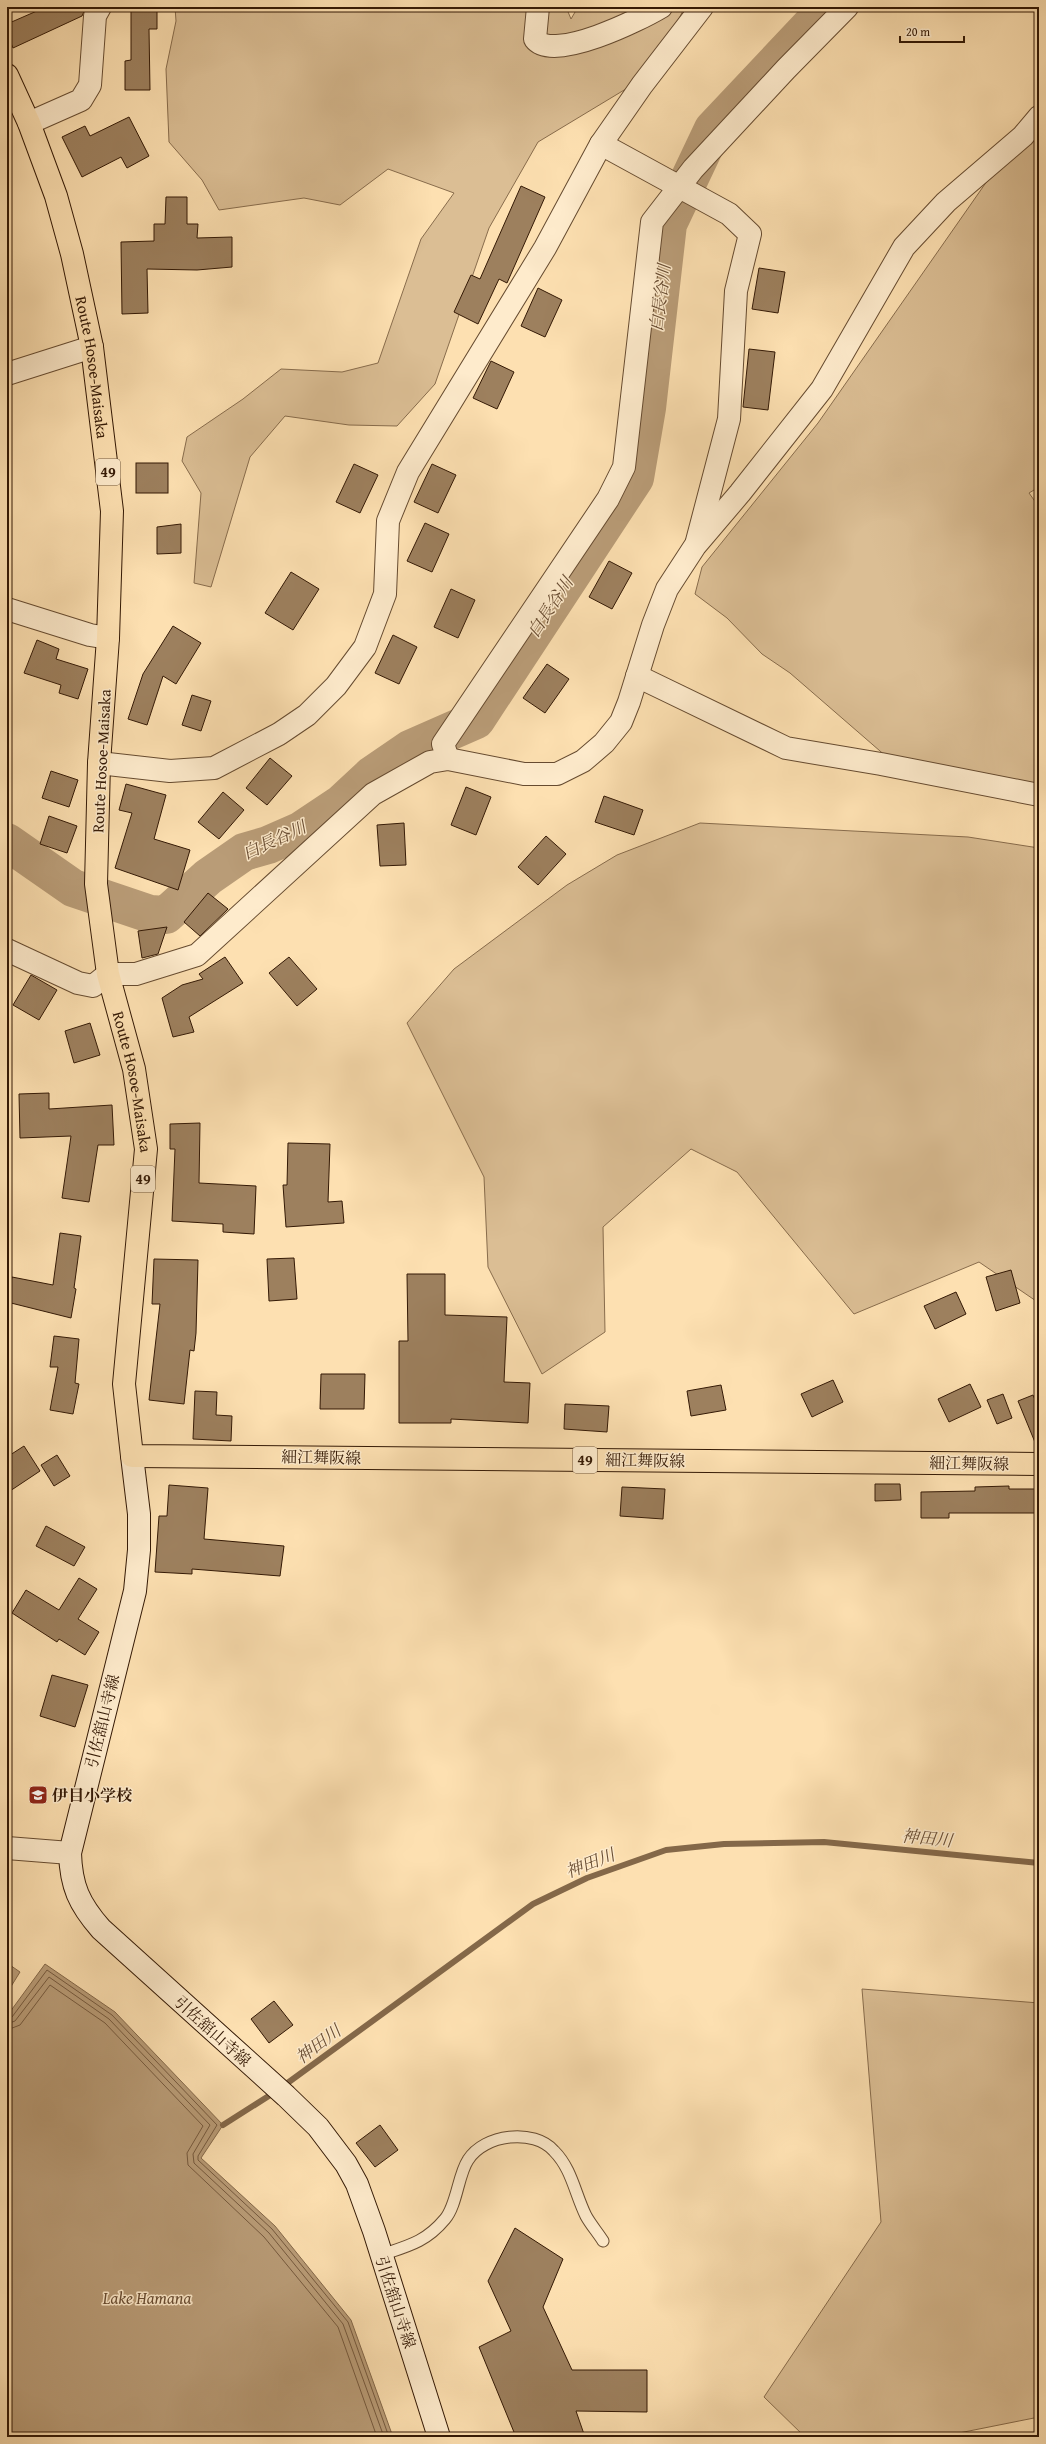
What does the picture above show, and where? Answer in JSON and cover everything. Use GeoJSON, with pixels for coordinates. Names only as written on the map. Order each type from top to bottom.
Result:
{"type":"FeatureCollection","features":[{"type":"Feature","properties":{"kind":"main road","name":"Route Hosoe-Maisaka"},"geometry":{"type":"LineString","coordinates":[[7,75],[29,123],[56,196],[72,254],[92,347],[112,511],[108,638],[99,763],[96,884],[108,974],[134,1069],[146,1149],[124,1384],[132,1456]]}},
{"type":"Feature","properties":{"kind":"main road","name":"細江舞阪線"},"geometry":{"type":"LineString","coordinates":[[132,1456],[1039,1464]]}},
{"type":"Feature","properties":{"kind":"street"},"geometry":{"type":"LineString","coordinates":[[29,123],[80,100],[90,85],[95,16],[100,7]]}},
{"type":"Feature","properties":{"kind":"street"},"geometry":{"type":"LineString","coordinates":[[538,7],[535,38],[543,44],[559,46],[624,27],[661,7]]}},
{"type":"Feature","properties":{"kind":"street"},"geometry":{"type":"LineString","coordinates":[[99,763],[170,771],[214,768],[279,734],[308,715],[336,686],[365,647],[385,594],[388,522],[408,472],[545,248],[601,144],[642,85],[702,7]]}},
{"type":"Feature","properties":{"kind":"street"},"geometry":{"type":"LineString","coordinates":[[448,759],[443,744],[608,499],[624,467],[652,222],[678,186],[786,69],[847,7]]}},
{"type":"Feature","properties":{"kind":"street"},"geometry":{"type":"LineString","coordinates":[[7,950],[78,983],[93,986],[108,974],[136,974],[197,955],[373,794],[430,762],[448,759],[524,774],[557,774],[583,761],[604,743],[621,722],[667,589],[695,546],[740,493],[822,389],[904,247],[946,202],[1023,136],[1039,117]]}},
{"type":"Feature","properties":{"kind":"street"},"geometry":{"type":"LineString","coordinates":[[601,144],[729,214],[750,234],[736,291],[728,419],[695,546]]}},
{"type":"Feature","properties":{"kind":"street"},"geometry":{"type":"LineString","coordinates":[[7,374],[92,347]]}},
{"type":"Feature","properties":{"kind":"street"},"geometry":{"type":"LineString","coordinates":[[7,608],[90,635],[108,638]]}},
{"type":"Feature","properties":{"kind":"street"},"geometry":{"type":"LineString","coordinates":[[637,676],[786,748],[881,764],[1039,794]]}},
{"type":"Feature","properties":{"kind":"street","name":"引佐舘山寺線"},"geometry":{"type":"LineString","coordinates":[[132,1456],[139,1514],[139,1550],[134,1591],[70,1853],[75,1890],[86,1912],[106,1934],[286,2096],[318,2127],[346,2164],[357,2184],[439,2437]]}},
{"type":"Feature","properties":{"kind":"street"},"geometry":{"type":"LineString","coordinates":[[7,1848],[70,1853]]}},
{"type":"Feature","properties":{"kind":"lane"},"geometry":{"type":"LineString","coordinates":[[380,2255],[423,2240],[447,2218],[468,2159],[489,2142],[518,2136],[536,2140],[554,2150],[570,2173],[586,2216],[603,2241]]}},
{"type":"Feature","properties":{"kind":"shaded area"},"geometry":{"type":"Polygon","coordinates":[[[175,7],[566,7],[571,19],[578,7],[685,7],[649,75],[538,142],[489,228],[435,384],[397,426],[349,425],[285,416],[250,457],[211,587],[194,583],[201,493],[182,461],[187,437],[243,399],[281,369],[342,372],[378,363],[421,239],[454,193],[388,169],[340,205],[304,198],[219,210],[202,180],[169,142],[166,69],[176,21],[175,7]]]}},
{"type":"Feature","properties":{"kind":"shaded area"},"geometry":{"type":"Polygon","coordinates":[[[1039,131],[1039,487],[1029,493],[1039,507],[1039,787],[895,764],[790,673],[762,654],[727,618],[695,594],[702,567],[818,423],[985,184],[1016,151],[1037,136],[1039,131]]]}},
{"type":"Feature","properties":{"kind":"shaded area"},"geometry":{"type":"Polygon","coordinates":[[[700,823],[968,837],[1039,848],[1039,1303],[979,1262],[854,1314],[737,1172],[691,1149],[603,1227],[605,1332],[542,1374],[488,1267],[484,1177],[407,1023],[454,969],[567,885],[617,855],[700,823]]]}},
{"type":"Feature","properties":{"kind":"shaded area"},"geometry":{"type":"Polygon","coordinates":[[[862,1989],[1039,2003],[1039,2417],[939,2437],[805,2437],[764,2397],[881,2222],[862,1989]]]}},
{"type":"Feature","properties":{"kind":"water"},"geometry":{"type":"Polygon","coordinates":[[[7,1963],[20,1972],[7,1993],[7,1963]]]}},
{"type":"Feature","properties":{"kind":"water","name":"Lake Hamana"},"geometry":{"type":"Polygon","coordinates":[[[45,1964],[115,2012],[223,2125],[201,2158],[275,2226],[351,2320],[393,2437],[7,2437],[7,2016],[45,1964]]]}},
{"type":"Feature","properties":{"kind":"building"},"geometry":{"type":"Polygon","coordinates":[[[46,7],[86,7],[82,16],[13,48],[7,33],[7,24],[46,7]]]}},
{"type":"Feature","properties":{"kind":"building"},"geometry":{"type":"Polygon","coordinates":[[[131,7],[157,7],[157,29],[149,29],[150,90],[125,90],[125,61],[131,60],[131,7]]]}},
{"type":"Feature","properties":{"kind":"building"},"geometry":{"type":"Polygon","coordinates":[[[129,117],[149,156],[127,168],[121,157],[82,177],[62,137],[85,126],[90,136],[129,117]]]}},
{"type":"Feature","properties":{"kind":"building"},"geometry":{"type":"Polygon","coordinates":[[[521,186],[545,197],[507,283],[499,279],[478,324],[454,312],[471,275],[480,279],[521,186]]]}},
{"type":"Feature","properties":{"kind":"building"},"geometry":{"type":"Polygon","coordinates":[[[166,197],[187,197],[187,224],[198,224],[197,238],[232,237],[232,267],[197,270],[147,269],[148,313],[122,314],[121,242],[154,241],[154,224],[165,224],[166,197]]]}},
{"type":"Feature","properties":{"kind":"building"},"geometry":{"type":"Polygon","coordinates":[[[759,268],[785,272],[778,313],[752,309],[759,268]]]}},
{"type":"Feature","properties":{"kind":"building"},"geometry":{"type":"Polygon","coordinates":[[[538,288],[562,300],[545,337],[521,326],[538,288]]]}},
{"type":"Feature","properties":{"kind":"building"},"geometry":{"type":"Polygon","coordinates":[[[749,349],[775,352],[768,410],[743,407],[749,349]]]}},
{"type":"Feature","properties":{"kind":"building"},"geometry":{"type":"Polygon","coordinates":[[[491,361],[514,372],[497,409],[473,398],[491,361]]]}},
{"type":"Feature","properties":{"kind":"building"},"geometry":{"type":"Polygon","coordinates":[[[136,463],[168,463],[168,493],[136,493],[136,463]]]}},
{"type":"Feature","properties":{"kind":"building"},"geometry":{"type":"Polygon","coordinates":[[[354,464],[378,475],[360,513],[336,502],[354,464]]]}},
{"type":"Feature","properties":{"kind":"building"},"geometry":{"type":"Polygon","coordinates":[[[432,464],[456,475],[438,513],[414,502],[432,464]]]}},
{"type":"Feature","properties":{"kind":"building"},"geometry":{"type":"Polygon","coordinates":[[[425,523],[449,534],[432,572],[407,561],[425,523]]]}},
{"type":"Feature","properties":{"kind":"building"},"geometry":{"type":"Polygon","coordinates":[[[181,524],[181,553],[157,554],[157,527],[181,524]]]}},
{"type":"Feature","properties":{"kind":"building"},"geometry":{"type":"Polygon","coordinates":[[[609,561],[632,573],[612,609],[589,597],[609,561]]]}},
{"type":"Feature","properties":{"kind":"building"},"geometry":{"type":"Polygon","coordinates":[[[291,572],[319,589],[293,630],[265,613],[291,572]]]}},
{"type":"Feature","properties":{"kind":"building"},"geometry":{"type":"Polygon","coordinates":[[[451,589],[475,600],[458,638],[434,627],[451,589]]]}},
{"type":"Feature","properties":{"kind":"building"},"geometry":{"type":"Polygon","coordinates":[[[173,626],[201,643],[176,684],[163,676],[147,725],[128,719],[143,674],[173,626]]]}},
{"type":"Feature","properties":{"kind":"building"},"geometry":{"type":"Polygon","coordinates":[[[393,635],[417,647],[399,684],[375,673],[393,635]]]}},
{"type":"Feature","properties":{"kind":"building"},"geometry":{"type":"Polygon","coordinates":[[[37,640],[59,649],[56,659],[88,669],[78,699],[59,693],[61,685],[24,673],[37,640]]]}},
{"type":"Feature","properties":{"kind":"building"},"geometry":{"type":"Polygon","coordinates":[[[547,664],[569,679],[545,713],[523,698],[547,664]]]}},
{"type":"Feature","properties":{"kind":"building"},"geometry":{"type":"Polygon","coordinates":[[[192,695],[211,701],[201,731],[182,725],[192,695]]]}},
{"type":"Feature","properties":{"kind":"building"},"geometry":{"type":"Polygon","coordinates":[[[270,758],[292,776],[267,805],[246,788],[270,758]]]}},
{"type":"Feature","properties":{"kind":"building"},"geometry":{"type":"Polygon","coordinates":[[[51,771],[78,780],[69,807],[42,798],[51,771]]]}},
{"type":"Feature","properties":{"kind":"building"},"geometry":{"type":"Polygon","coordinates":[[[126,784],[166,795],[154,839],[190,850],[178,890],[115,868],[132,813],[119,810],[126,784]]]}},
{"type":"Feature","properties":{"kind":"building"},"geometry":{"type":"Polygon","coordinates":[[[466,787],[491,797],[476,835],[451,825],[466,787]]]}},
{"type":"Feature","properties":{"kind":"building"},"geometry":{"type":"Polygon","coordinates":[[[223,792],[244,810],[219,839],[198,822],[223,792]]]}},
{"type":"Feature","properties":{"kind":"building"},"geometry":{"type":"Polygon","coordinates":[[[604,796],[643,810],[634,835],[595,822],[604,796]]]}},
{"type":"Feature","properties":{"kind":"building"},"geometry":{"type":"Polygon","coordinates":[[[49,816],[77,826],[67,853],[40,844],[49,816]]]}},
{"type":"Feature","properties":{"kind":"building"},"geometry":{"type":"Polygon","coordinates":[[[404,823],[406,865],[380,866],[377,825],[404,823]]]}},
{"type":"Feature","properties":{"kind":"building"},"geometry":{"type":"Polygon","coordinates":[[[546,836],[566,854],[538,885],[518,867],[546,836]]]}},
{"type":"Feature","properties":{"kind":"building"},"geometry":{"type":"Polygon","coordinates":[[[208,893],[228,909],[200,936],[184,922],[208,893]]]}},
{"type":"Feature","properties":{"kind":"building"},"geometry":{"type":"Polygon","coordinates":[[[167,927],[158,954],[142,958],[138,931],[167,927]]]}},
{"type":"Feature","properties":{"kind":"building"},"geometry":{"type":"Polygon","coordinates":[[[225,957],[243,983],[189,1017],[194,1032],[173,1037],[162,998],[182,985],[203,979],[199,974],[225,957]]]}},
{"type":"Feature","properties":{"kind":"building"},"geometry":{"type":"Polygon","coordinates":[[[289,957],[317,989],[297,1006],[269,973],[289,957]]]}},
{"type":"Feature","properties":{"kind":"building"},"geometry":{"type":"Polygon","coordinates":[[[31,975],[57,990],[39,1020],[13,1005],[31,975]]]}},
{"type":"Feature","properties":{"kind":"building"},"geometry":{"type":"Polygon","coordinates":[[[90,1023],[100,1055],[74,1063],[65,1031],[90,1023]]]}},
{"type":"Feature","properties":{"kind":"building"},"geometry":{"type":"Polygon","coordinates":[[[49,1093],[49,1109],[112,1105],[114,1145],[98,1145],[89,1202],[62,1198],[71,1136],[20,1138],[19,1094],[49,1093]]]}},
{"type":"Feature","properties":{"kind":"building"},"geometry":{"type":"Polygon","coordinates":[[[200,1123],[199,1183],[256,1186],[254,1234],[223,1232],[223,1224],[172,1221],[175,1149],[170,1149],[170,1124],[200,1123]]]}},
{"type":"Feature","properties":{"kind":"building"},"geometry":{"type":"Polygon","coordinates":[[[288,1143],[330,1144],[328,1202],[342,1201],[344,1223],[286,1227],[283,1185],[287,1185],[288,1143]]]}},
{"type":"Feature","properties":{"kind":"building"},"geometry":{"type":"Polygon","coordinates":[[[60,1233],[81,1236],[74,1288],[76,1289],[71,1318],[7,1302],[12,1277],[53,1285],[60,1233]]]}},
{"type":"Feature","properties":{"kind":"building"},"geometry":{"type":"Polygon","coordinates":[[[294,1258],[297,1299],[269,1301],[267,1259],[294,1258]]]}},
{"type":"Feature","properties":{"kind":"building"},"geometry":{"type":"Polygon","coordinates":[[[154,1259],[198,1260],[196,1333],[194,1351],[190,1350],[184,1404],[149,1400],[160,1304],[152,1304],[154,1259]]]}},
{"type":"Feature","properties":{"kind":"building"},"geometry":{"type":"Polygon","coordinates":[[[1011,1270],[1020,1303],[996,1311],[986,1277],[1011,1270]]]}},
{"type":"Feature","properties":{"kind":"building"},"geometry":{"type":"Polygon","coordinates":[[[407,1274],[445,1274],[445,1315],[507,1317],[504,1382],[530,1383],[528,1423],[451,1419],[451,1423],[399,1423],[399,1341],[408,1341],[407,1274]]]}},
{"type":"Feature","properties":{"kind":"building"},"geometry":{"type":"Polygon","coordinates":[[[956,1292],[966,1314],[935,1329],[924,1306],[956,1292]]]}},
{"type":"Feature","properties":{"kind":"building"},"geometry":{"type":"Polygon","coordinates":[[[54,1336],[79,1339],[75,1383],[79,1384],[73,1414],[50,1410],[58,1367],[50,1367],[54,1336]]]}},
{"type":"Feature","properties":{"kind":"building"},"geometry":{"type":"Polygon","coordinates":[[[321,1374],[365,1374],[364,1409],[320,1409],[321,1374]]]}},
{"type":"Feature","properties":{"kind":"building"},"geometry":{"type":"Polygon","coordinates":[[[833,1380],[843,1402],[812,1417],[801,1394],[833,1380]]]}},
{"type":"Feature","properties":{"kind":"building"},"geometry":{"type":"Polygon","coordinates":[[[970,1384],[981,1407],[949,1422],[938,1399],[970,1384]]]}},
{"type":"Feature","properties":{"kind":"building"},"geometry":{"type":"Polygon","coordinates":[[[721,1385],[726,1410],[691,1416],[687,1391],[721,1385]]]}},
{"type":"Feature","properties":{"kind":"building"},"geometry":{"type":"Polygon","coordinates":[[[195,1391],[217,1392],[216,1415],[232,1416],[231,1441],[193,1439],[195,1391]]]}},
{"type":"Feature","properties":{"kind":"building"},"geometry":{"type":"Polygon","coordinates":[[[1003,1394],[1012,1418],[997,1424],[987,1400],[1003,1394]]]}},
{"type":"Feature","properties":{"kind":"building"},"geometry":{"type":"Polygon","coordinates":[[[1033,1395],[1039,1409],[1039,1452],[1018,1401],[1033,1395]]]}},
{"type":"Feature","properties":{"kind":"building"},"geometry":{"type":"Polygon","coordinates":[[[565,1404],[609,1406],[607,1432],[564,1429],[565,1404]]]}},
{"type":"Feature","properties":{"kind":"building"},"geometry":{"type":"Polygon","coordinates":[[[24,1446],[40,1471],[7,1493],[7,1457],[24,1446]]]}},
{"type":"Feature","properties":{"kind":"building"},"geometry":{"type":"Polygon","coordinates":[[[57,1455],[70,1476],[54,1486],[41,1465],[57,1455]]]}},
{"type":"Feature","properties":{"kind":"building"},"geometry":{"type":"Polygon","coordinates":[[[875,1484],[900,1484],[901,1500],[875,1501],[875,1484]]]}},
{"type":"Feature","properties":{"kind":"building"},"geometry":{"type":"Polygon","coordinates":[[[169,1485],[208,1488],[204,1539],[284,1546],[280,1576],[192,1569],[192,1574],[155,1572],[159,1516],[167,1516],[169,1485]]]}},
{"type":"Feature","properties":{"kind":"building"},"geometry":{"type":"Polygon","coordinates":[[[1009,1486],[1009,1489],[1039,1489],[1039,1513],[949,1513],[949,1518],[921,1518],[921,1492],[975,1491],[975,1487],[1009,1486]]]}},
{"type":"Feature","properties":{"kind":"building"},"geometry":{"type":"Polygon","coordinates":[[[622,1487],[665,1489],[663,1519],[620,1516],[622,1487]]]}},
{"type":"Feature","properties":{"kind":"building"},"geometry":{"type":"Polygon","coordinates":[[[46,1526],[85,1547],[74,1566],[36,1546],[46,1526]]]}},
{"type":"Feature","properties":{"kind":"building"},"geometry":{"type":"Polygon","coordinates":[[[79,1578],[97,1589],[78,1619],[99,1632],[85,1655],[59,1639],[57,1642],[12,1613],[26,1590],[59,1610],[79,1578]]]}},
{"type":"Feature","properties":{"kind":"building"},"geometry":{"type":"Polygon","coordinates":[[[52,1675],[88,1685],[75,1727],[40,1716],[52,1675]]]}},
{"type":"Feature","properties":{"kind":"building"},"geometry":{"type":"Polygon","coordinates":[[[274,2001],[293,2025],[269,2043],[251,2019],[274,2001]]]}},
{"type":"Feature","properties":{"kind":"building"},"geometry":{"type":"Polygon","coordinates":[[[380,2125],[398,2150],[375,2167],[356,2143],[380,2125]]]}},
{"type":"Feature","properties":{"kind":"building"},"geometry":{"type":"Polygon","coordinates":[[[515,2228],[563,2259],[543,2307],[572,2370],[647,2370],[647,2412],[576,2411],[585,2437],[516,2437],[479,2347],[511,2331],[488,2281],[515,2228]]]}},
{"type":"Feature","properties":{"kind":"waterway","name":"白長谷川"},"geometry":{"type":"LineString","coordinates":[[7,842],[73,888],[150,914],[166,915],[208,877],[244,852],[268,845],[300,831],[342,803],[372,775],[410,749],[476,720],[635,478],[647,408],[668,224],[713,129],[828,7]]}},
{"type":"Feature","properties":{"kind":"waterway","name":"神田川"},"geometry":{"type":"LineString","coordinates":[[282,2087],[533,1904],[587,1878],[666,1850],[724,1844],[824,1842],[1039,1863]]}},
{"type":"Feature","properties":{"kind":"waterway","name":"神田川"},"geometry":{"type":"LineString","coordinates":[[223,2125],[275,2092]]}},
{"type":"Feature","properties":{"kind":"place","name":"伊目小学校"},"geometry":{"type":"Point","coordinates":[38,1795]}}]}
